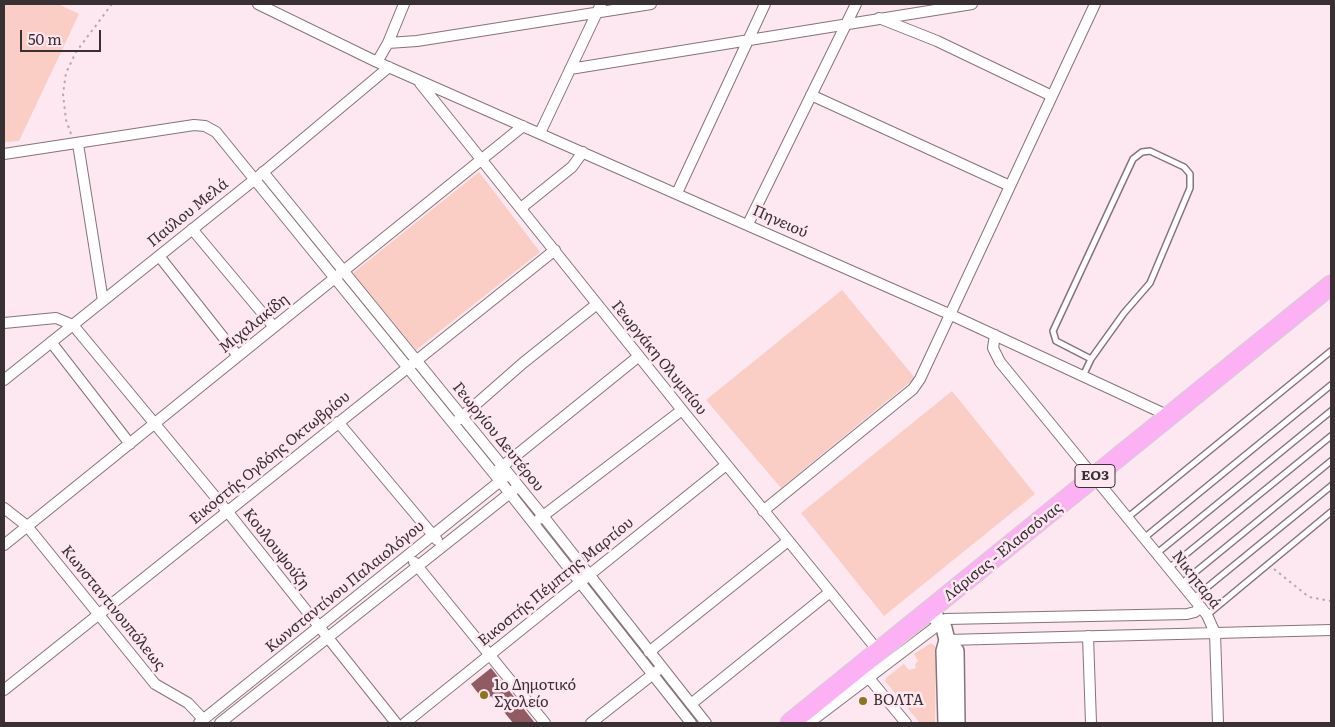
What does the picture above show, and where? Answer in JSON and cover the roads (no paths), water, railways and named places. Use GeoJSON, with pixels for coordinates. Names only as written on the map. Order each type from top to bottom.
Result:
{"type":"FeatureCollection","features":[{"type":"Feature","properties":{"kind":"highway","name":"Λάρισας - Ελασσόνας"},"geometry":{"type":"LineString","coordinates":[[790,723],[864,672],[879,652],[936,616],[1094,478],[1331,285]]}},
{"type":"Feature","properties":{"kind":"street","name":"Πηνειού"},"geometry":{"type":"LineString","coordinates":[[258,4],[376,62],[950,314],[1168,416]]}},
{"type":"Feature","properties":{"kind":"street"},"geometry":{"type":"LineString","coordinates":[[376,62],[388,43],[404,4]]}},
{"type":"Feature","properties":{"kind":"street"},"geometry":{"type":"LineString","coordinates":[[388,43],[417,41],[599,8],[651,4]]}},
{"type":"Feature","properties":{"kind":"street"},"geometry":{"type":"LineString","coordinates":[[677,193],[765,4]]}},
{"type":"Feature","properties":{"kind":"street"},"geometry":{"type":"LineString","coordinates":[[748,224],[856,4]]}},
{"type":"Feature","properties":{"kind":"street"},"geometry":{"type":"LineString","coordinates":[[570,69],[972,4]]}},
{"type":"Feature","properties":{"kind":"street"},"geometry":{"type":"LineString","coordinates":[[764,510],[913,389],[920,379],[1095,4]]}},
{"type":"Feature","properties":{"kind":"street"},"geometry":{"type":"LineString","coordinates":[[540,133],[599,8]]}},
{"type":"Feature","properties":{"kind":"street"},"geometry":{"type":"LineString","coordinates":[[878,18],[936,41],[1052,96]]}},
{"type":"Feature","properties":{"kind":"street","name":"Παύλου Μελά"},"geometry":{"type":"LineString","coordinates":[[4,380],[254,180],[389,67]]}},
{"type":"Feature","properties":{"kind":"street","name":"Γεωργάκη Ολυμπίου"},"geometry":{"type":"LineString","coordinates":[[418,80],[638,356],[879,652]]}},
{"type":"Feature","properties":{"kind":"street"},"geometry":{"type":"LineString","coordinates":[[811,95],[1010,186]]}},
{"type":"Feature","properties":{"kind":"street","name":"Γεωργίου Δευτέρου"},"geometry":{"type":"LineString","coordinates":[[4,154],[194,125],[205,126],[216,132],[408,367],[691,723]]}},
{"type":"Feature","properties":{"kind":"street","name":"Μιχαλακίδη"},"geometry":{"type":"LineString","coordinates":[[4,545],[524,126]]}},
{"type":"Feature","properties":{"kind":"street"},"geometry":{"type":"LineString","coordinates":[[78,144],[103,301]]}},
{"type":"Feature","properties":{"kind":"street"},"geometry":{"type":"LineString","coordinates":[[521,208],[572,167],[583,152]]}},
{"type":"Feature","properties":{"kind":"street","name":"Γεωργίου Δευτέρου"},"geometry":{"type":"LineString","coordinates":[[263,172],[543,516],[706,723]]}},
{"type":"Feature","properties":{"kind":"street"},"geometry":{"type":"LineString","coordinates":[[192,229],[274,327]]}},
{"type":"Feature","properties":{"kind":"street","name":"Εικοστής Ογδόης Οκτωβρίου"},"geometry":{"type":"LineString","coordinates":[[4,690],[555,250]]}},
{"type":"Feature","properties":{"kind":"street"},"geometry":{"type":"LineString","coordinates":[[159,256],[238,356]]}},
{"type":"Feature","properties":{"kind":"street"},"geometry":{"type":"LineString","coordinates":[[453,424],[523,363],[597,304]]}},
{"type":"Feature","properties":{"kind":"street"},"geometry":{"type":"LineString","coordinates":[[4,323],[56,318],[73,325]]}},
{"type":"Feature","properties":{"kind":"street","name":"Κουλουψούζη"},"geometry":{"type":"LineString","coordinates":[[73,325],[227,511],[396,723]]}},
{"type":"Feature","properties":{"kind":"street","name":"Νικηταρά"},"geometry":{"type":"LineString","coordinates":[[995,335],[993,345],[995,355],[1204,611],[1215,634],[1218,723]]}},
{"type":"Feature","properties":{"kind":"street"},"geometry":{"type":"LineString","coordinates":[[51,342],[130,444]]}},
{"type":"Feature","properties":{"kind":"street","name":"Κωνσταντίνου Παλαιολόγου"},"geometry":{"type":"LineString","coordinates":[[201,721],[433,536],[638,356]]}},
{"type":"Feature","properties":{"kind":"street"},"geometry":{"type":"LineString","coordinates":[[533,524],[682,410]]}},
{"type":"Feature","properties":{"kind":"street"},"geometry":{"type":"LineString","coordinates":[[338,422],[442,547]]}},
{"type":"Feature","properties":{"kind":"street","name":"Εικοστής Πέμπτης Μαρτίου"},"geometry":{"type":"LineString","coordinates":[[405,723],[726,465]]}},
{"type":"Feature","properties":{"kind":"street","name":"Κωνσταντίνου Παλαιολόγου"},"geometry":{"type":"LineString","coordinates":[[220,723],[518,486]]}},
{"type":"Feature","properties":{"kind":"street","name":"Κωνσταντινουπόλεως"},"geometry":{"type":"LineString","coordinates":[[4,508],[27,526],[155,684],[194,707],[201,721]]}},
{"type":"Feature","properties":{"kind":"street"},"geometry":{"type":"LineString","coordinates":[[649,652],[788,541]]}},
{"type":"Feature","properties":{"kind":"street"},"geometry":{"type":"LineString","coordinates":[[409,556],[545,723]]}},
{"type":"Feature","properties":{"kind":"street"},"geometry":{"type":"LineString","coordinates":[[691,704],[830,592]]}},
{"type":"Feature","properties":{"kind":"street"},"geometry":{"type":"LineString","coordinates":[[809,723],[864,672],[936,616],[951,618],[1187,614],[1204,611]]}},
{"type":"Feature","properties":{"kind":"street"},"geometry":{"type":"LineString","coordinates":[[936,616],[947,640],[956,651],[957,723]]}},
{"type":"Feature","properties":{"kind":"street"},"geometry":{"type":"LineString","coordinates":[[947,640],[1331,630]]}},
{"type":"Feature","properties":{"kind":"street"},"geometry":{"type":"LineString","coordinates":[[1088,636],[1091,723]]}},
{"type":"Feature","properties":{"kind":"street"},"geometry":{"type":"LineString","coordinates":[[946,723],[944,651],[947,640]]}},
{"type":"Feature","properties":{"kind":"street"},"geometry":{"type":"LineString","coordinates":[[591,723],[662,667]]}},
{"type":"Feature","properties":{"kind":"street"},"geometry":{"type":"LineString","coordinates":[[864,672],[906,723]]}},
{"type":"Feature","properties":{"kind":"lane"},"geometry":{"type":"LineString","coordinates":[[1082,376],[1091,359],[1124,313],[1150,283],[1190,188],[1192,180],[1184,167],[1150,151],[1142,152],[1133,159],[1053,331],[1056,341],[1091,359]]}},
{"type":"Feature","properties":{"kind":"lane"},"geometry":{"type":"LineString","coordinates":[[1127,518],[1331,351]]}},
{"type":"Feature","properties":{"kind":"lane"},"geometry":{"type":"LineString","coordinates":[[1144,538],[1331,385]]}},
{"type":"Feature","properties":{"kind":"lane"},"geometry":{"type":"LineString","coordinates":[[1156,554],[1331,411]]}},
{"type":"Feature","properties":{"kind":"lane"},"geometry":{"type":"LineString","coordinates":[[1169,568],[1331,436]]}},
{"type":"Feature","properties":{"kind":"lane"},"geometry":{"type":"LineString","coordinates":[[1182,583],[1331,461]]}},
{"type":"Feature","properties":{"kind":"lane"},"geometry":{"type":"LineString","coordinates":[[1194,598],[1331,486]]}},
{"type":"Feature","properties":{"kind":"lane"},"geometry":{"type":"LineString","coordinates":[[1204,611],[1268,564],[1331,512]]}},
{"type":"Feature","properties":{"kind":"place","name":"1o Δημοτικό Σχολείο"},"geometry":{"type":"Point","coordinates":[484,695]}},
{"type":"Feature","properties":{"kind":"place","name":"ΒΟΛΤΑ"},"geometry":{"type":"Point","coordinates":[863,701]}}]}
